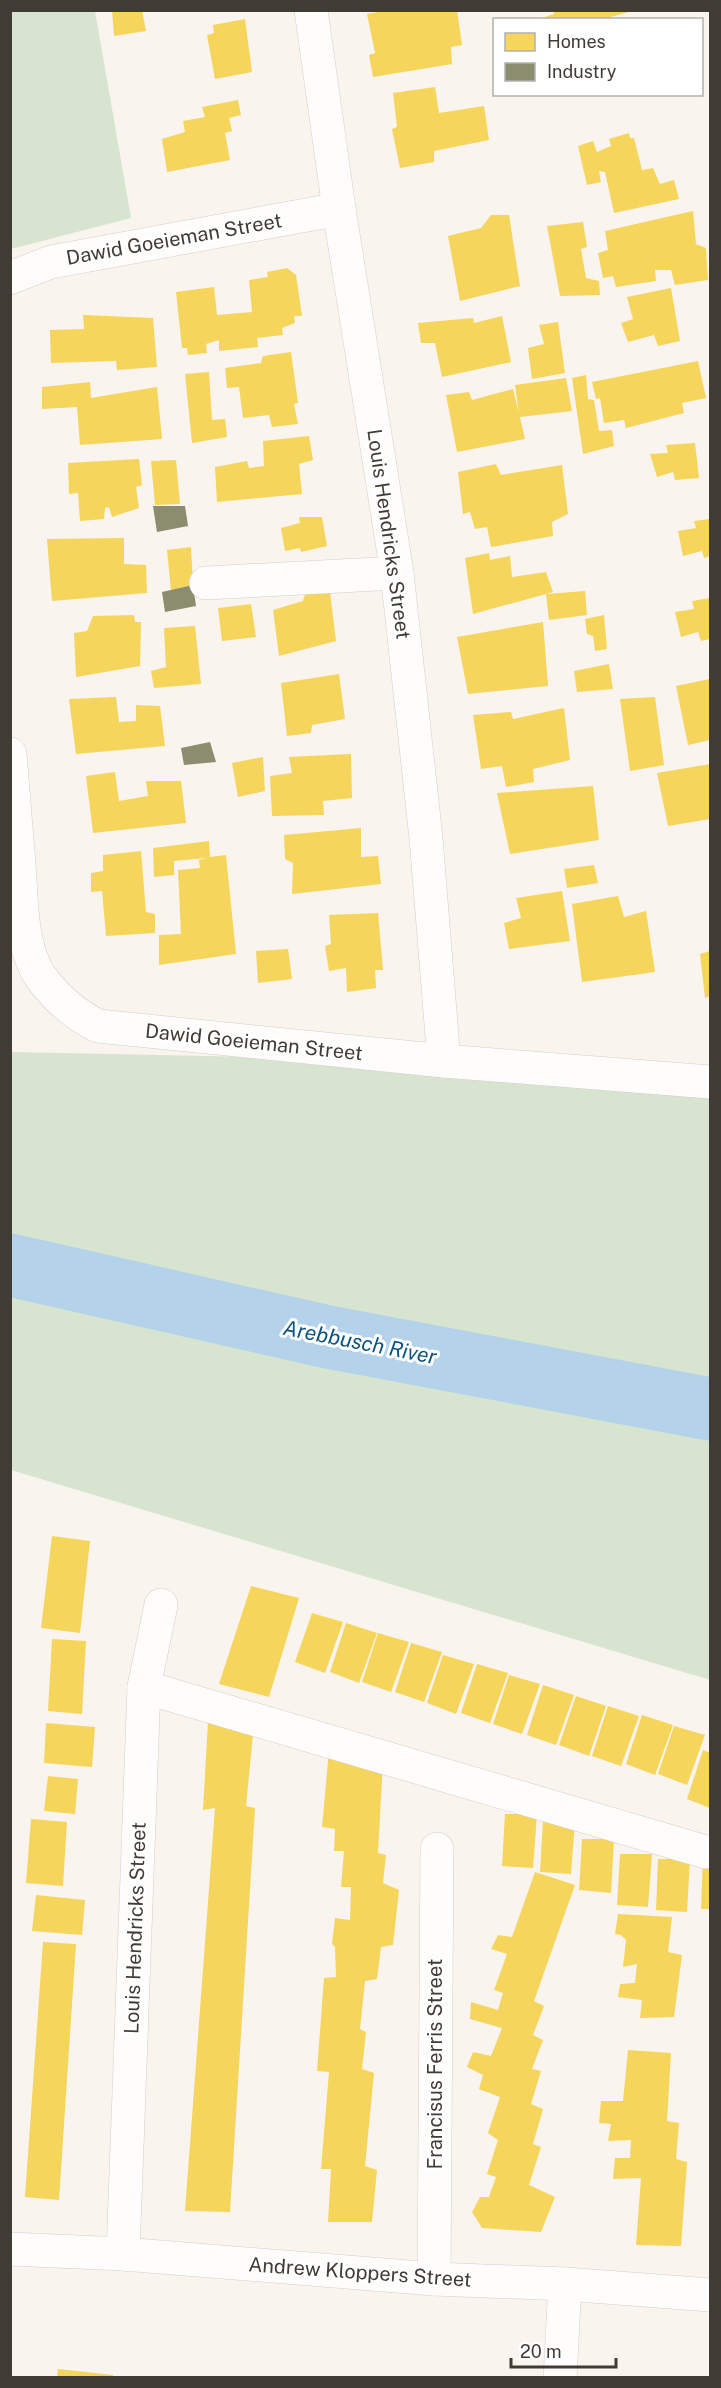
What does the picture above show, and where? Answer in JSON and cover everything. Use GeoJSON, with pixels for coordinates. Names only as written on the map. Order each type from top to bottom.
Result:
{"type":"FeatureCollection","features":[{"type":"Feature","properties":{"kind":"street","name":"Louis Hendricks Street"},"geometry":{"type":"LineString","coordinates":[[311,10],[339,209],[398,573],[426,838],[444,1061]]}},
{"type":"Feature","properties":{"kind":"street","name":"Dawid Goeieman Street"},"geometry":{"type":"LineString","coordinates":[[10,278],[51,262],[339,209]]}},
{"type":"Feature","properties":{"kind":"street"},"geometry":{"type":"LineString","coordinates":[[206,583],[398,573]]}},
{"type":"Feature","properties":{"kind":"street","name":"Dawid Goeieman Street"},"geometry":{"type":"LineString","coordinates":[[10,754],[23,916],[28,949],[40,975],[79,1016],[99,1026],[444,1061],[711,1082]]}},
{"type":"Feature","properties":{"kind":"street","name":"Louis Hendricks Street"},"geometry":{"type":"LineString","coordinates":[[123,2254],[144,1687],[161,1605]]}},
{"type":"Feature","properties":{"kind":"street"},"geometry":{"type":"LineString","coordinates":[[144,1687],[706,1852]]}},
{"type":"Feature","properties":{"kind":"street","name":"Francisus Ferris Street"},"geometry":{"type":"LineString","coordinates":[[434,2279],[437,1849]]}},
{"type":"Feature","properties":{"kind":"street","name":"Andrew Kloppers Street"},"geometry":{"type":"LineString","coordinates":[[10,2249],[123,2254],[434,2279],[565,2284],[711,2295]]}},
{"type":"Feature","properties":{"kind":"street"},"geometry":{"type":"LineString","coordinates":[[560,2378],[565,2284]]}},
{"type":"Feature","properties":{"kind":"green space"},"geometry":{"type":"Polygon","coordinates":[[[11,10],[95,11],[131,218],[11,249],[11,10]]]}},
{"type":"Feature","properties":{"kind":"green space"},"geometry":{"type":"Polygon","coordinates":[[[11,1052],[444,1061],[710,1082],[710,1680],[11,1470],[11,1052]]]}},
{"type":"Feature","properties":{"kind":"building: Homes"},"geometry":{"type":"Polygon","coordinates":[[[112,10],[142,10],[146,31],[114,36],[112,10]]]}},
{"type":"Feature","properties":{"kind":"building: Homes"},"geometry":{"type":"Polygon","coordinates":[[[389,10],[457,10],[462,45],[451,47],[452,64],[373,77],[369,55],[375,53],[367,14],[389,10]]]}},
{"type":"Feature","properties":{"kind":"building: Homes"},"geometry":{"type":"Polygon","coordinates":[[[554,10],[632,11],[611,18],[541,18],[554,14],[554,10]]]}},
{"type":"Feature","properties":{"kind":"building: Homes"},"geometry":{"type":"Polygon","coordinates":[[[245,19],[252,72],[215,79],[207,35],[214,33],[213,25],[245,19]]]}},
{"type":"Feature","properties":{"kind":"building: Homes"},"geometry":{"type":"Polygon","coordinates":[[[435,87],[439,113],[484,106],[489,140],[434,151],[434,162],[400,168],[392,129],[397,127],[393,93],[435,87]]]}},
{"type":"Feature","properties":{"kind":"building: Homes"},"geometry":{"type":"Polygon","coordinates":[[[238,100],[241,115],[229,118],[232,131],[225,133],[230,160],[167,172],[162,139],[185,132],[183,121],[205,117],[202,107],[238,100]]]}},
{"type":"Feature","properties":{"kind":"building: Homes"},"geometry":{"type":"Polygon","coordinates":[[[629,133],[630,138],[634,138],[642,170],[653,168],[660,184],[674,180],[679,199],[614,213],[605,172],[599,171],[601,182],[587,185],[578,146],[593,141],[597,152],[611,146],[609,139],[629,133]]]}},
{"type":"Feature","properties":{"kind":"building: Homes"},"geometry":{"type":"Polygon","coordinates":[[[693,211],[696,244],[706,248],[708,280],[675,285],[671,270],[655,270],[656,281],[616,287],[613,276],[603,278],[598,253],[608,250],[605,231],[693,211]]]}},
{"type":"Feature","properties":{"kind":"building: Homes"},"geometry":{"type":"Polygon","coordinates":[[[491,215],[509,215],[520,286],[460,301],[448,236],[481,228],[491,215]]]}},
{"type":"Feature","properties":{"kind":"building: Homes"},"geometry":{"type":"Polygon","coordinates":[[[583,222],[587,247],[581,249],[586,278],[599,281],[600,295],[560,296],[547,226],[583,222]]]}},
{"type":"Feature","properties":{"kind":"building: Homes"},"geometry":{"type":"Polygon","coordinates":[[[287,268],[296,275],[302,316],[294,316],[295,323],[282,328],[283,335],[257,338],[258,347],[219,351],[219,340],[206,344],[207,353],[188,355],[187,348],[182,348],[176,292],[214,287],[217,315],[252,312],[249,280],[268,277],[267,272],[287,268]]]}},
{"type":"Feature","properties":{"kind":"building: Homes"},"geometry":{"type":"Polygon","coordinates":[[[671,288],[680,341],[658,346],[654,335],[628,342],[621,323],[633,319],[627,297],[671,288]]]}},
{"type":"Feature","properties":{"kind":"building: Homes"},"geometry":{"type":"Polygon","coordinates":[[[83,315],[153,318],[157,367],[117,370],[116,361],[51,363],[50,330],[84,329],[83,315]]]}},
{"type":"Feature","properties":{"kind":"building: Homes"},"geometry":{"type":"Polygon","coordinates":[[[502,316],[511,362],[442,377],[435,343],[421,343],[418,323],[473,318],[474,323],[502,316]]]}},
{"type":"Feature","properties":{"kind":"building: Homes"},"geometry":{"type":"Polygon","coordinates":[[[558,322],[565,373],[532,379],[528,348],[544,344],[539,325],[558,322]]]}},
{"type":"Feature","properties":{"kind":"building: Homes"},"geometry":{"type":"Polygon","coordinates":[[[291,352],[298,403],[294,404],[298,424],[272,427],[269,415],[243,418],[239,387],[227,388],[225,368],[261,363],[263,356],[291,352]]]}},
{"type":"Feature","properties":{"kind":"building: Homes"},"geometry":{"type":"Polygon","coordinates":[[[698,361],[706,398],[682,403],[684,413],[626,428],[624,420],[604,423],[600,398],[596,399],[592,382],[698,361]]]}},
{"type":"Feature","properties":{"kind":"building: Homes"},"geometry":{"type":"Polygon","coordinates":[[[209,372],[212,420],[225,419],[227,437],[192,443],[185,374],[209,372]]]}},
{"type":"Feature","properties":{"kind":"building: Homes"},"geometry":{"type":"Polygon","coordinates":[[[586,375],[588,399],[594,400],[599,431],[612,430],[614,446],[583,454],[572,378],[586,375]]]}},
{"type":"Feature","properties":{"kind":"building: Homes"},"geometry":{"type":"Polygon","coordinates":[[[566,378],[572,411],[520,417],[525,439],[457,452],[446,395],[469,392],[472,400],[513,389],[519,413],[515,385],[566,378]]]}},
{"type":"Feature","properties":{"kind":"building: Homes"},"geometry":{"type":"Polygon","coordinates":[[[90,382],[91,398],[157,387],[162,439],[80,445],[77,407],[42,409],[42,387],[90,382]]]}},
{"type":"Feature","properties":{"kind":"building: Homes"},"geometry":{"type":"Polygon","coordinates":[[[309,436],[313,460],[299,464],[302,494],[217,502],[215,467],[247,461],[249,468],[264,466],[263,441],[309,436]]]}},
{"type":"Feature","properties":{"kind":"building: Homes"},"geometry":{"type":"Polygon","coordinates":[[[695,443],[699,478],[675,480],[673,472],[657,477],[650,454],[668,453],[666,445],[695,443]]]}},
{"type":"Feature","properties":{"kind":"building: Homes"},"geometry":{"type":"Polygon","coordinates":[[[139,459],[142,485],[136,487],[139,508],[112,517],[109,507],[105,508],[104,519],[80,521],[78,493],[69,494],[68,463],[139,459]]]}},
{"type":"Feature","properties":{"kind":"building: Homes"},"geometry":{"type":"Polygon","coordinates":[[[176,460],[180,504],[155,505],[151,461],[176,460]]]}},
{"type":"Feature","properties":{"kind":"building: Homes"},"geometry":{"type":"Polygon","coordinates":[[[496,464],[501,475],[562,465],[568,514],[552,522],[553,536],[491,547],[487,527],[475,529],[470,512],[463,514],[458,472],[496,464]]]}},
{"type":"Feature","properties":{"kind":"building: Homes"},"geometry":{"type":"Polygon","coordinates":[[[299,517],[322,517],[327,546],[301,552],[300,548],[285,551],[281,528],[300,523],[299,517]]]}},
{"type":"Feature","properties":{"kind":"building: Homes"},"geometry":{"type":"Polygon","coordinates":[[[710,519],[710,556],[704,558],[702,551],[683,556],[678,531],[696,528],[694,521],[710,519]]]}},
{"type":"Feature","properties":{"kind":"building: Homes"},"geometry":{"type":"Polygon","coordinates":[[[124,538],[124,564],[146,565],[147,593],[52,601],[47,539],[124,538]]]}},
{"type":"Feature","properties":{"kind":"building: Homes"},"geometry":{"type":"Polygon","coordinates":[[[191,547],[193,585],[171,590],[167,550],[191,547]]]}},
{"type":"Feature","properties":{"kind":"building: Homes"},"geometry":{"type":"Polygon","coordinates":[[[489,553],[490,560],[510,556],[512,577],[546,572],[553,592],[473,614],[465,558],[489,553]]]}},
{"type":"Feature","properties":{"kind":"building: Homes"},"geometry":{"type":"Polygon","coordinates":[[[585,591],[587,615],[549,620],[546,594],[585,591]]]}},
{"type":"Feature","properties":{"kind":"building: Homes"},"geometry":{"type":"Polygon","coordinates":[[[330,592],[336,641],[279,656],[273,610],[303,601],[305,594],[330,592]]]}},
{"type":"Feature","properties":{"kind":"building: Homes"},"geometry":{"type":"Polygon","coordinates":[[[710,598],[710,639],[701,641],[698,632],[681,637],[675,612],[694,609],[692,601],[710,598]]]}},
{"type":"Feature","properties":{"kind":"building: Homes"},"geometry":{"type":"Polygon","coordinates":[[[251,604],[256,637],[222,641],[218,608],[251,604]]]}},
{"type":"Feature","properties":{"kind":"building: Homes"},"geometry":{"type":"Polygon","coordinates":[[[134,615],[135,622],[141,622],[140,666],[76,677],[74,633],[87,631],[93,616],[134,615]]]}},
{"type":"Feature","properties":{"kind":"building: Homes"},"geometry":{"type":"Polygon","coordinates":[[[604,615],[607,649],[595,651],[593,636],[587,634],[585,619],[604,615]]]}},
{"type":"Feature","properties":{"kind":"building: Homes"},"geometry":{"type":"Polygon","coordinates":[[[543,622],[548,686],[468,694],[457,637],[543,622]]]}},
{"type":"Feature","properties":{"kind":"building: Homes"},"geometry":{"type":"Polygon","coordinates":[[[195,626],[201,684],[154,688],[151,671],[166,667],[164,628],[195,626]]]}},
{"type":"Feature","properties":{"kind":"building: Homes"},"geometry":{"type":"Polygon","coordinates":[[[609,664],[613,689],[577,692],[574,671],[609,664]]]}},
{"type":"Feature","properties":{"kind":"building: Homes"},"geometry":{"type":"Polygon","coordinates":[[[339,674],[345,719],[312,725],[311,733],[287,736],[281,683],[339,674]]]}},
{"type":"Feature","properties":{"kind":"building: Homes"},"geometry":{"type":"Polygon","coordinates":[[[710,679],[710,740],[688,745],[676,686],[710,679]]]}},
{"type":"Feature","properties":{"kind":"building: Homes"},"geometry":{"type":"Polygon","coordinates":[[[116,697],[119,722],[136,721],[136,705],[160,706],[165,746],[76,754],[69,699],[116,697]]]}},
{"type":"Feature","properties":{"kind":"building: Homes"},"geometry":{"type":"Polygon","coordinates":[[[655,697],[664,765],[630,771],[620,699],[655,697]]]}},
{"type":"Feature","properties":{"kind":"building: Homes"},"geometry":{"type":"Polygon","coordinates":[[[564,708],[570,760],[533,769],[534,782],[506,787],[502,766],[481,769],[473,715],[511,712],[513,719],[564,708]]]}},
{"type":"Feature","properties":{"kind":"building: Homes"},"geometry":{"type":"Polygon","coordinates":[[[351,754],[352,798],[323,801],[324,815],[272,816],[270,776],[292,773],[289,757],[351,754]]]}},
{"type":"Feature","properties":{"kind":"building: Homes"},"geometry":{"type":"Polygon","coordinates":[[[263,757],[265,791],[238,797],[232,763],[263,757]]]}},
{"type":"Feature","properties":{"kind":"building: Homes"},"geometry":{"type":"Polygon","coordinates":[[[710,764],[710,819],[668,826],[657,773],[710,764]]]}},
{"type":"Feature","properties":{"kind":"building: Homes"},"geometry":{"type":"Polygon","coordinates":[[[115,772],[119,801],[148,796],[146,781],[181,781],[186,823],[93,833],[86,776],[115,772]]]}},
{"type":"Feature","properties":{"kind":"building: Homes"},"geometry":{"type":"Polygon","coordinates":[[[593,786],[599,840],[510,854],[497,793],[593,786]]]}},
{"type":"Feature","properties":{"kind":"building: Homes"},"geometry":{"type":"Polygon","coordinates":[[[361,828],[361,857],[378,856],[381,884],[292,894],[293,863],[285,859],[284,835],[361,828]]]}},
{"type":"Feature","properties":{"kind":"building: Homes"},"geometry":{"type":"Polygon","coordinates":[[[209,841],[210,857],[226,855],[236,954],[159,965],[159,935],[181,934],[178,870],[200,868],[199,860],[207,858],[174,861],[174,875],[154,877],[153,848],[209,841]]]}},
{"type":"Feature","properties":{"kind":"building: Homes"},"geometry":{"type":"Polygon","coordinates":[[[141,851],[146,912],[155,914],[155,933],[106,936],[102,891],[91,892],[91,873],[103,871],[103,855],[141,851]]]}},
{"type":"Feature","properties":{"kind":"building: Homes"},"geometry":{"type":"Polygon","coordinates":[[[594,865],[598,883],[567,888],[564,869],[594,865]]]}},
{"type":"Feature","properties":{"kind":"building: Homes"},"geometry":{"type":"Polygon","coordinates":[[[562,891],[570,941],[509,949],[504,923],[521,918],[516,898],[562,891]]]}},
{"type":"Feature","properties":{"kind":"building: Homes"},"geometry":{"type":"Polygon","coordinates":[[[618,896],[624,917],[646,911],[655,972],[582,982],[572,904],[618,896]]]}},
{"type":"Feature","properties":{"kind":"building: Homes"},"geometry":{"type":"Polygon","coordinates":[[[378,913],[383,970],[375,970],[376,988],[347,992],[346,968],[329,971],[325,946],[331,944],[329,915],[378,913]]]}},
{"type":"Feature","properties":{"kind":"building: Homes"},"geometry":{"type":"Polygon","coordinates":[[[288,949],[292,979],[258,983],[256,951],[288,949]]]}},
{"type":"Feature","properties":{"kind":"building: Homes"},"geometry":{"type":"Polygon","coordinates":[[[710,951],[710,996],[705,998],[700,954],[710,951]]]}},
{"type":"Feature","properties":{"kind":"building: Homes"},"geometry":{"type":"Polygon","coordinates":[[[52,1536],[90,1541],[80,1633],[41,1628],[52,1536]]]}},
{"type":"Feature","properties":{"kind":"building: Homes"},"geometry":{"type":"Polygon","coordinates":[[[251,1586],[299,1598],[269,1697],[219,1684],[251,1586]]]}},
{"type":"Feature","properties":{"kind":"building: Homes"},"geometry":{"type":"Polygon","coordinates":[[[312,1613],[343,1622],[325,1673],[295,1662],[312,1613]]]}},
{"type":"Feature","properties":{"kind":"building: Homes"},"geometry":{"type":"Polygon","coordinates":[[[346,1623],[377,1633],[359,1683],[330,1672],[346,1623]]]}},
{"type":"Feature","properties":{"kind":"building: Homes"},"geometry":{"type":"Polygon","coordinates":[[[378,1633],[409,1642],[391,1692],[362,1682],[378,1633]]]}},
{"type":"Feature","properties":{"kind":"building: Homes"},"geometry":{"type":"Polygon","coordinates":[[[52,1639],[86,1641],[82,1714],[48,1711],[52,1639]]]}},
{"type":"Feature","properties":{"kind":"building: Homes"},"geometry":{"type":"Polygon","coordinates":[[[411,1643],[442,1652],[424,1702],[395,1692],[411,1643]]]}},
{"type":"Feature","properties":{"kind":"building: Homes"},"geometry":{"type":"Polygon","coordinates":[[[443,1655],[474,1664],[456,1714],[427,1703],[443,1655]]]}},
{"type":"Feature","properties":{"kind":"building: Homes"},"geometry":{"type":"Polygon","coordinates":[[[477,1664],[508,1673],[490,1723],[461,1713],[477,1664]]]}},
{"type":"Feature","properties":{"kind":"building: Homes"},"geometry":{"type":"Polygon","coordinates":[[[509,1675],[540,1684],[522,1734],[493,1724],[509,1675]]]}},
{"type":"Feature","properties":{"kind":"building: Homes"},"geometry":{"type":"Polygon","coordinates":[[[543,1685],[574,1695],[556,1745],[527,1735],[543,1685]]]}},
{"type":"Feature","properties":{"kind":"building: Homes"},"geometry":{"type":"Polygon","coordinates":[[[576,1696],[606,1706],[589,1756],[559,1745],[576,1696]]]}},
{"type":"Feature","properties":{"kind":"building: Homes"},"geometry":{"type":"Polygon","coordinates":[[[608,1706],[639,1716],[621,1766],[592,1756],[608,1706]]]}},
{"type":"Feature","properties":{"kind":"building: Homes"},"geometry":{"type":"Polygon","coordinates":[[[642,1715],[673,1725],[655,1775],[626,1764],[642,1715]]]}},
{"type":"Feature","properties":{"kind":"building: Homes"},"geometry":{"type":"Polygon","coordinates":[[[208,1721],[254,1724],[246,1806],[255,1808],[230,2212],[185,2211],[215,1808],[203,1810],[208,1721]]]}},
{"type":"Feature","properties":{"kind":"building: Homes"},"geometry":{"type":"Polygon","coordinates":[[[46,1723],[95,1727],[92,1767],[44,1763],[46,1723]]]}},
{"type":"Feature","properties":{"kind":"building: Homes"},"geometry":{"type":"Polygon","coordinates":[[[674,1726],[705,1735],[687,1785],[658,1774],[674,1726]]]}},
{"type":"Feature","properties":{"kind":"building: Homes"},"geometry":{"type":"Polygon","coordinates":[[[329,1750],[383,1760],[378,1853],[386,1855],[383,1883],[399,1890],[393,1945],[381,1947],[377,1979],[365,1981],[360,2029],[366,2032],[362,2069],[374,2073],[365,2166],[377,2170],[372,2222],[328,2222],[331,2169],[321,2169],[329,2072],[317,2071],[324,1978],[336,1977],[335,1947],[332,1944],[335,1918],[350,1920],[351,1887],[341,1887],[344,1851],[334,1851],[335,1829],[322,1827],[329,1750]]]}},
{"type":"Feature","properties":{"kind":"building: Homes"},"geometry":{"type":"Polygon","coordinates":[[[703,1750],[710,1753],[710,1808],[687,1799],[703,1750]]]}},
{"type":"Feature","properties":{"kind":"building: Homes"},"geometry":{"type":"Polygon","coordinates":[[[48,1776],[78,1779],[75,1814],[44,1811],[48,1776]]]}},
{"type":"Feature","properties":{"kind":"building: Homes"},"geometry":{"type":"Polygon","coordinates":[[[505,1814],[537,1814],[533,1868],[502,1866],[505,1814]]]}},
{"type":"Feature","properties":{"kind":"building: Homes"},"geometry":{"type":"Polygon","coordinates":[[[31,1819],[67,1822],[63,1886],[26,1883],[31,1819]]]}},
{"type":"Feature","properties":{"kind":"building: Homes"},"geometry":{"type":"Polygon","coordinates":[[[543,1820],[575,1821],[571,1874],[540,1872],[543,1820]]]}},
{"type":"Feature","properties":{"kind":"building: Homes"},"geometry":{"type":"Polygon","coordinates":[[[582,1839],[614,1839],[611,1893],[579,1890],[582,1839]]]}},
{"type":"Feature","properties":{"kind":"building: Homes"},"geometry":{"type":"Polygon","coordinates":[[[620,1854],[652,1854],[648,1907],[617,1905],[620,1854]]]}},
{"type":"Feature","properties":{"kind":"building: Homes"},"geometry":{"type":"Polygon","coordinates":[[[703,1857],[710,1857],[710,1909],[701,1909],[703,1857]]]}},
{"type":"Feature","properties":{"kind":"building: Homes"},"geometry":{"type":"Polygon","coordinates":[[[658,1859],[690,1859],[687,1912],[656,1910],[658,1859]]]}},
{"type":"Feature","properties":{"kind":"building: Homes"},"geometry":{"type":"Polygon","coordinates":[[[535,1872],[575,1885],[534,2001],[544,2006],[533,2035],[543,2040],[532,2069],[541,2071],[531,2104],[543,2109],[533,2144],[541,2147],[529,2185],[555,2197],[541,2232],[482,2228],[472,2212],[480,2197],[489,2197],[496,2177],[487,2174],[498,2140],[488,2133],[500,2097],[479,2089],[483,2075],[467,2067],[473,2052],[491,2056],[502,2028],[470,2019],[471,2002],[498,2010],[503,1993],[494,1990],[507,1954],[491,1949],[498,1935],[512,1937],[535,1872]]]}},
{"type":"Feature","properties":{"kind":"building: Homes"},"geometry":{"type":"Polygon","coordinates":[[[36,1895],[85,1900],[82,1935],[32,1931],[36,1895]]]}},
{"type":"Feature","properties":{"kind":"building: Homes"},"geometry":{"type":"Polygon","coordinates":[[[618,1914],[672,1917],[668,1952],[682,1955],[674,2017],[640,2018],[642,2000],[618,1997],[620,1984],[635,1983],[637,1964],[623,1967],[626,1940],[621,1935],[615,1934],[618,1914]]]}},
{"type":"Feature","properties":{"kind":"building: Homes"},"geometry":{"type":"Polygon","coordinates":[[[43,1942],[76,1944],[59,2200],[25,2197],[43,1942]]]}},
{"type":"Feature","properties":{"kind":"building: Homes"},"geometry":{"type":"Polygon","coordinates":[[[628,2050],[671,2053],[667,2121],[679,2123],[676,2159],[687,2162],[681,2246],[636,2245],[641,2178],[613,2179],[615,2158],[630,2158],[631,2140],[608,2141],[611,2124],[599,2123],[601,2101],[623,2101],[628,2050]]]}},
{"type":"Feature","properties":{"kind":"building: Homes"},"geometry":{"type":"Polygon","coordinates":[[[58,2369],[113,2375],[113,2378],[57,2378],[58,2369]]]}},
{"type":"Feature","properties":{"kind":"building: Industry"},"geometry":{"type":"Polygon","coordinates":[[[153,506],[185,506],[188,526],[157,532],[153,506]]]}},
{"type":"Feature","properties":{"kind":"building: Industry"},"geometry":{"type":"Polygon","coordinates":[[[193,585],[196,606],[165,612],[162,592],[193,585]]]}},
{"type":"Feature","properties":{"kind":"building: Industry"},"geometry":{"type":"Polygon","coordinates":[[[210,742],[216,762],[184,765],[181,748],[210,742]]]}},
{"type":"Feature","properties":{"kind":"waterway","name":"Arebbusch River"},"geometry":{"type":"LineString","coordinates":[[10,1265],[328,1337],[710,1409]]}}]}
